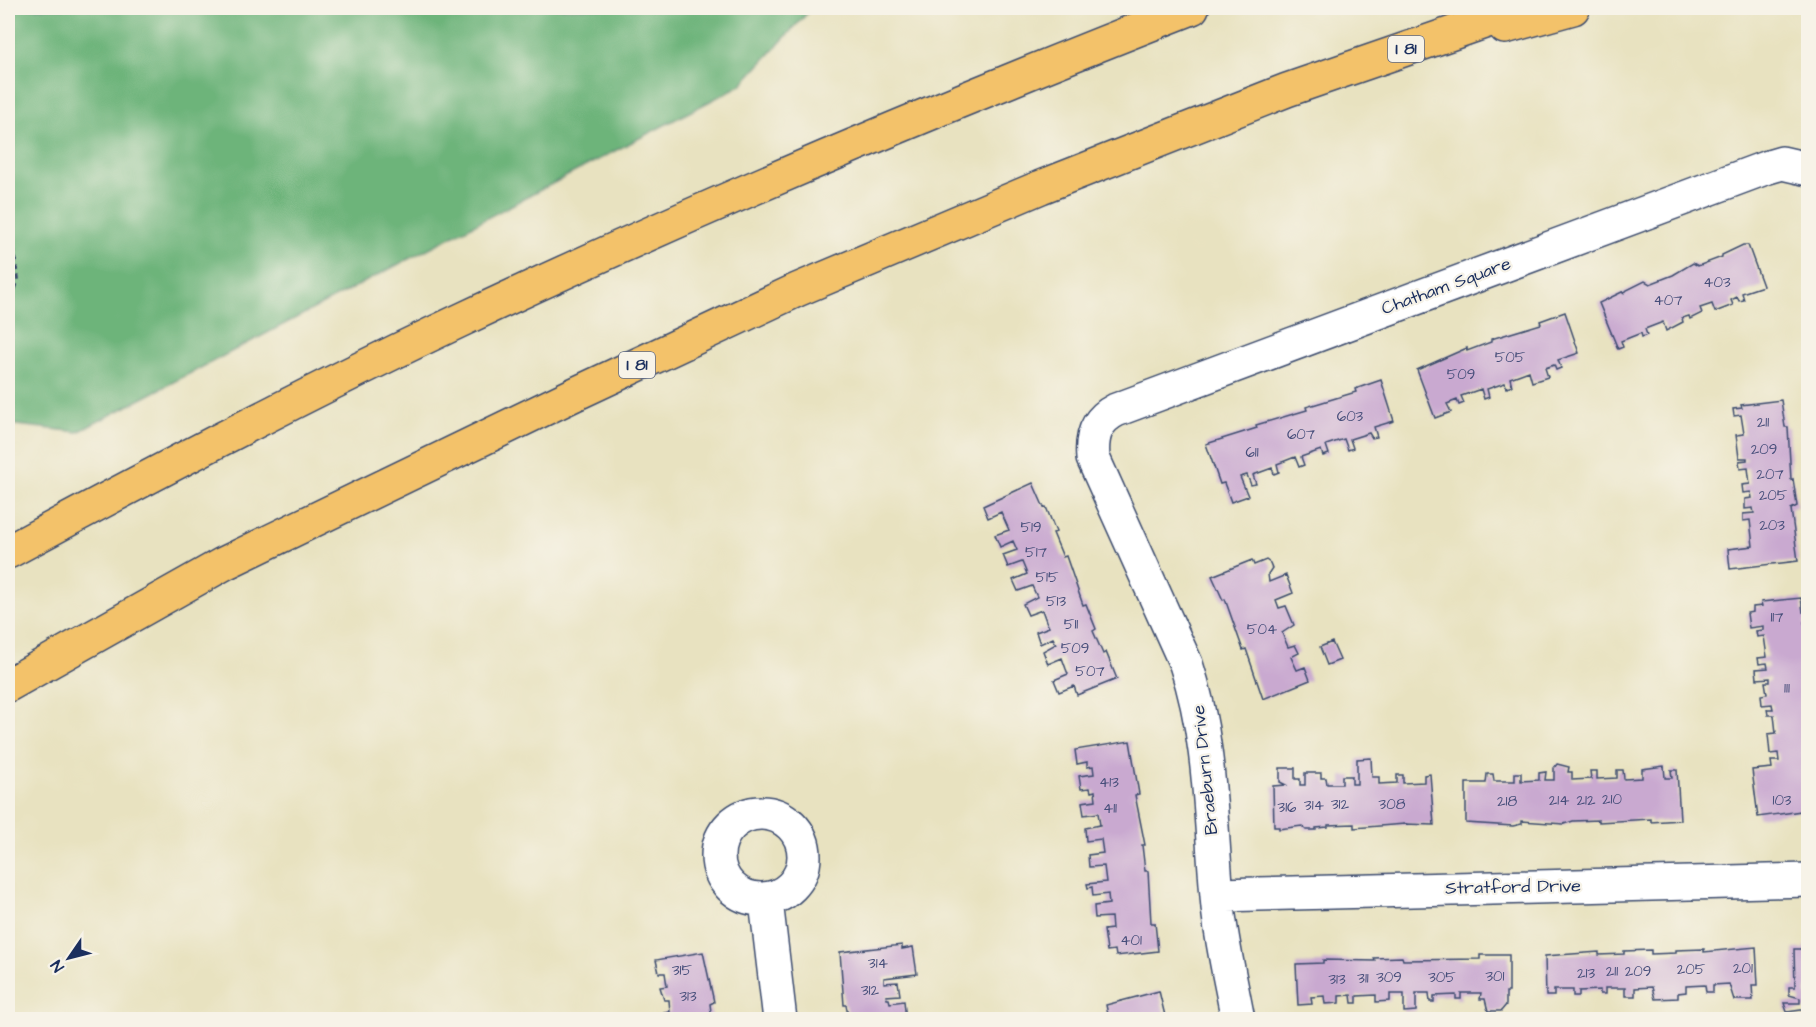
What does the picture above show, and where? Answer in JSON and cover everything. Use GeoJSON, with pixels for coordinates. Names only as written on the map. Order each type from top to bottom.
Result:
{"type":"FeatureCollection","features":[{"type":"Feature","properties":{"kind":"highway"},"geometry":{"type":"LineString","coordinates":[[8,552],[270,414],[457,321],[742,193],[1024,73],[1192,8]]}},
{"type":"Feature","properties":{"kind":"highway","name":"I 81"},"geometry":{"type":"LineString","coordinates":[[8,685],[224,564],[776,300],[1041,187],[1287,90],[1526,8]]}},
{"type":"Feature","properties":{"kind":"highway"},"geometry":{"type":"LineString","coordinates":[[1287,90],[1573,8]]}},
{"type":"Feature","properties":{"kind":"street","name":"Chatham Square"},"geometry":{"type":"LineString","coordinates":[[1094,433],[1107,414],[1116,410],[1743,176],[1782,163],[1809,169]]}},
{"type":"Feature","properties":{"kind":"street","name":"Braeburn Drive"},"geometry":{"type":"LineString","coordinates":[[1094,433],[1093,458],[1186,664],[1197,699],[1204,735],[1217,895],[1238,1020]]}},
{"type":"Feature","properties":{"kind":"street","name":"Stratford Drive"},"geometry":{"type":"LineString","coordinates":[[1217,895],[1809,880]]}},
{"type":"Feature","properties":{"kind":"street"},"geometry":{"type":"LineString","coordinates":[[766,901],[780,1020]]}},
{"type":"Feature","properties":{"kind":"path"},"geometry":{"type":"LineString","coordinates":[[8,204],[18,280],[15,288],[8,292]]}},
{"type":"Feature","properties":{"kind":"green space"},"geometry":{"type":"Polygon","coordinates":[[[8,8],[812,8],[741,85],[78,432],[8,424],[8,8]]]}},
{"type":"Feature","properties":{"kind":"building"},"geometry":{"type":"Polygon","coordinates":[[[1743,245],[1748,245],[1763,286],[1742,293],[1744,300],[1739,301],[1737,297],[1731,300],[1733,305],[1715,312],[1712,304],[1700,308],[1702,313],[1690,319],[1689,316],[1682,318],[1683,322],[1666,331],[1663,322],[1645,329],[1647,335],[1642,337],[1641,333],[1621,341],[1623,347],[1618,349],[1599,303],[1622,292],[1624,294],[1623,292],[1645,281],[1650,284],[1673,275],[1693,263],[1698,266],[1722,257],[1743,245]]]}},
{"type":"Feature","properties":{"kind":"building"},"geometry":{"type":"Polygon","coordinates":[[[1565,312],[1579,353],[1558,360],[1561,368],[1556,370],[1554,365],[1545,368],[1548,377],[1532,382],[1529,371],[1510,378],[1512,386],[1507,388],[1505,383],[1487,389],[1489,397],[1484,399],[1481,389],[1461,396],[1464,403],[1459,405],[1457,400],[1447,404],[1451,412],[1435,418],[1417,370],[1467,348],[1467,351],[1491,342],[1491,339],[1541,324],[1540,321],[1565,312]]]}},
{"type":"Feature","properties":{"kind":"building"},"geometry":{"type":"Polygon","coordinates":[[[1381,380],[1394,421],[1374,427],[1377,437],[1372,438],[1369,433],[1350,439],[1353,448],[1348,450],[1344,439],[1326,445],[1329,454],[1323,456],[1321,450],[1301,457],[1304,465],[1299,467],[1295,457],[1277,464],[1279,472],[1274,474],[1272,468],[1253,475],[1256,484],[1251,485],[1247,475],[1240,477],[1248,496],[1231,502],[1224,483],[1220,484],[1206,444],[1257,428],[1256,425],[1307,410],[1306,407],[1356,392],[1355,389],[1381,380]]]}},
{"type":"Feature","properties":{"kind":"building"},"geometry":{"type":"Polygon","coordinates":[[[1781,400],[1785,427],[1788,427],[1791,480],[1793,479],[1797,506],[1791,509],[1798,561],[1730,569],[1728,549],[1753,546],[1750,520],[1743,521],[1743,514],[1754,513],[1753,508],[1745,509],[1745,499],[1752,498],[1751,492],[1743,493],[1742,485],[1750,484],[1748,468],[1740,469],[1739,461],[1747,460],[1747,458],[1739,458],[1736,435],[1744,434],[1741,415],[1734,416],[1733,409],[1742,408],[1741,405],[1781,400]]]}},
{"type":"Feature","properties":{"kind":"building"},"geometry":{"type":"Polygon","coordinates":[[[1033,483],[1044,508],[1046,507],[1056,532],[1053,533],[1063,557],[1066,556],[1083,605],[1086,604],[1096,629],[1093,631],[1103,654],[1106,652],[1117,679],[1077,695],[1074,686],[1059,692],[1054,680],[1068,674],[1062,658],[1048,664],[1043,651],[1056,644],[1053,638],[1040,644],[1036,632],[1049,627],[1042,610],[1028,615],[1023,604],[1037,597],[1032,586],[1018,591],[1013,580],[1027,574],[1022,562],[1008,567],[1003,555],[1017,550],[1013,541],[1000,547],[995,535],[1009,530],[1001,512],[988,518],[983,506],[1033,483]]]}},
{"type":"Feature","properties":{"kind":"building"},"geometry":{"type":"Polygon","coordinates":[[[1252,560],[1254,565],[1266,560],[1270,563],[1272,568],[1268,574],[1269,582],[1286,575],[1293,593],[1276,600],[1279,608],[1286,606],[1294,625],[1282,633],[1288,647],[1295,645],[1299,653],[1291,657],[1297,670],[1305,667],[1310,680],[1263,699],[1246,649],[1243,650],[1225,599],[1223,600],[1212,576],[1252,560]]]}},
{"type":"Feature","properties":{"kind":"building"},"geometry":{"type":"Polygon","coordinates":[[[1801,598],[1803,612],[1806,611],[1807,622],[1804,622],[1808,638],[1808,810],[1758,817],[1752,770],[1772,768],[1771,761],[1779,761],[1778,753],[1770,754],[1768,734],[1776,733],[1774,715],[1768,715],[1767,709],[1773,709],[1772,704],[1762,705],[1761,695],[1767,694],[1765,682],[1770,682],[1770,678],[1757,679],[1756,669],[1768,668],[1767,663],[1759,664],[1758,658],[1767,657],[1764,636],[1757,637],[1756,631],[1763,630],[1763,626],[1749,628],[1747,613],[1753,612],[1753,607],[1762,606],[1761,602],[1801,598]]]}},
{"type":"Feature","properties":{"kind":"building"},"geometry":{"type":"Polygon","coordinates":[[[1332,642],[1340,660],[1327,665],[1320,647],[1332,642]]]}},
{"type":"Feature","properties":{"kind":"building"},"geometry":{"type":"Polygon","coordinates":[[[1130,741],[1139,794],[1135,795],[1145,845],[1142,845],[1145,871],[1148,871],[1151,923],[1155,923],[1158,951],[1116,956],[1115,950],[1107,951],[1104,930],[1112,929],[1111,917],[1095,918],[1094,906],[1109,904],[1108,894],[1093,896],[1092,887],[1088,888],[1087,884],[1106,882],[1104,866],[1089,867],[1088,855],[1103,853],[1101,839],[1086,841],[1085,828],[1100,825],[1098,813],[1084,815],[1082,802],[1096,800],[1095,791],[1091,792],[1090,788],[1081,789],[1079,776],[1094,774],[1093,766],[1087,767],[1087,762],[1077,764],[1075,750],[1130,741]]]}},
{"type":"Feature","properties":{"kind":"building"},"geometry":{"type":"Polygon","coordinates":[[[1371,758],[1372,777],[1379,777],[1379,784],[1397,783],[1397,775],[1403,775],[1403,783],[1424,782],[1424,775],[1430,774],[1434,825],[1405,824],[1354,828],[1354,824],[1328,825],[1328,827],[1316,828],[1316,830],[1306,830],[1302,826],[1279,829],[1279,827],[1274,827],[1273,786],[1286,785],[1280,782],[1280,768],[1295,768],[1295,779],[1300,779],[1300,785],[1305,785],[1305,773],[1321,773],[1321,778],[1326,778],[1327,784],[1342,784],[1342,776],[1352,776],[1352,784],[1357,784],[1357,759],[1371,758]]]}},
{"type":"Feature","properties":{"kind":"building"},"geometry":{"type":"Polygon","coordinates":[[[1557,764],[1569,767],[1568,772],[1572,772],[1572,780],[1591,779],[1590,771],[1597,771],[1597,779],[1617,778],[1617,770],[1623,770],[1624,779],[1642,778],[1642,769],[1664,766],[1665,778],[1672,778],[1671,770],[1677,770],[1680,820],[1599,822],[1599,820],[1573,821],[1564,824],[1522,821],[1522,824],[1513,826],[1466,823],[1466,783],[1486,783],[1487,774],[1493,774],[1494,781],[1515,781],[1515,773],[1521,773],[1521,781],[1539,780],[1539,773],[1546,772],[1545,780],[1554,780],[1554,768],[1557,764]]]}},
{"type":"Feature","properties":{"kind":"building"},"geometry":{"type":"Polygon","coordinates":[[[902,945],[902,949],[913,947],[917,974],[884,978],[884,983],[898,982],[900,995],[886,996],[890,1003],[904,1001],[906,1020],[849,1020],[846,1005],[844,1005],[840,952],[902,945]]]}},
{"type":"Feature","properties":{"kind":"building"},"geometry":{"type":"Polygon","coordinates":[[[1804,945],[1808,945],[1806,995],[1808,995],[1808,1009],[1787,1012],[1784,1003],[1800,1003],[1800,998],[1789,995],[1789,987],[1795,987],[1794,949],[1804,949],[1804,945]]]}},
{"type":"Feature","properties":{"kind":"building"},"geometry":{"type":"Polygon","coordinates":[[[1756,947],[1758,985],[1752,985],[1753,1000],[1734,1000],[1729,984],[1713,985],[1713,992],[1706,992],[1705,985],[1686,986],[1686,992],[1678,993],[1678,998],[1655,999],[1652,987],[1635,988],[1635,996],[1625,996],[1625,988],[1605,988],[1605,994],[1600,994],[1600,990],[1579,991],[1579,996],[1573,996],[1573,990],[1554,990],[1554,996],[1546,996],[1545,956],[1599,952],[1599,955],[1624,954],[1624,951],[1651,950],[1651,954],[1676,953],[1676,950],[1704,949],[1704,952],[1756,947]]]}},
{"type":"Feature","properties":{"kind":"building"},"geometry":{"type":"Polygon","coordinates":[[[703,952],[714,1002],[710,1004],[712,1020],[665,1020],[663,1013],[670,1012],[669,1000],[664,1000],[660,987],[667,986],[665,973],[659,973],[656,960],[703,952]]]}},
{"type":"Feature","properties":{"kind":"building"},"geometry":{"type":"Polygon","coordinates":[[[1480,955],[1509,955],[1509,992],[1506,992],[1506,1005],[1501,1011],[1488,1011],[1485,999],[1480,999],[1481,993],[1461,993],[1461,999],[1456,999],[1456,995],[1434,996],[1434,1002],[1430,1002],[1429,993],[1416,993],[1416,1011],[1404,1012],[1404,994],[1390,994],[1390,1001],[1376,1002],[1376,995],[1357,996],[1357,1003],[1352,1003],[1351,995],[1339,996],[1339,1003],[1325,1004],[1324,996],[1311,997],[1312,1004],[1298,1005],[1296,964],[1323,963],[1323,960],[1375,961],[1374,958],[1402,957],[1403,960],[1480,959],[1480,955]]]}},
{"type":"Feature","properties":{"kind":"building"},"geometry":{"type":"Polygon","coordinates":[[[1159,991],[1166,1020],[1125,1020],[1124,1015],[1109,1019],[1106,1005],[1159,991]]]}}]}
